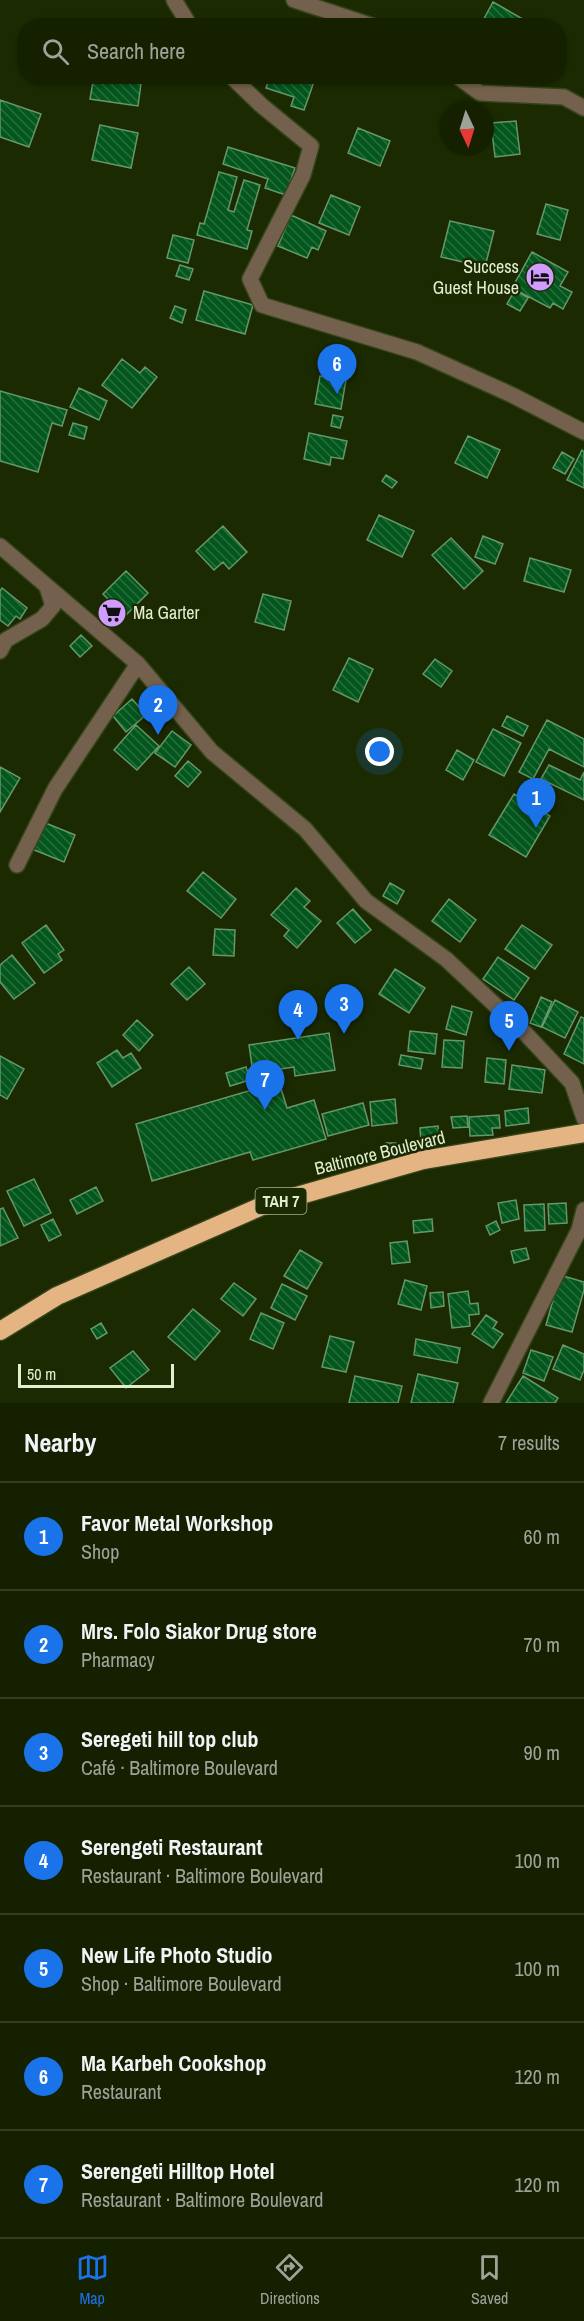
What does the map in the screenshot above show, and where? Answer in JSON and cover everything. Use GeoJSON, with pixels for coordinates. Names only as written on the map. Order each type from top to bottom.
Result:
{"type":"FeatureCollection","features":[{"type":"Feature","properties":{"kind":"highway","name":"Baltimore Boulevard"},"geometry":{"type":"LineString","coordinates":[[0,1331],[57,1296],[262,1206],[423,1160],[584,1133]]}},
{"type":"Feature","properties":{"kind":"street"},"geometry":{"type":"LineString","coordinates":[[174,0],[185,18]]}},
{"type":"Feature","properties":{"kind":"street"},"geometry":{"type":"LineString","coordinates":[[294,0],[349,18]]}},
{"type":"Feature","properties":{"kind":"street"},"geometry":{"type":"LineString","coordinates":[[239,84],[311,146],[303,175],[250,279],[262,305],[417,352],[512,395],[584,432]]}},
{"type":"Feature","properties":{"kind":"street"},"geometry":{"type":"LineString","coordinates":[[468,84],[480,93],[564,97],[584,108]]}},
{"type":"Feature","properties":{"kind":"street"},"geometry":{"type":"LineString","coordinates":[[0,546],[138,664],[212,752],[305,829],[366,901],[446,959],[525,1033],[572,1083],[584,1118]]}},
{"type":"Feature","properties":{"kind":"street"},"geometry":{"type":"LineString","coordinates":[[0,651],[6,640],[42,619],[53,606],[47,587]]}},
{"type":"Feature","properties":{"kind":"street"},"geometry":{"type":"LineString","coordinates":[[17,865],[55,789],[138,664]]}},
{"type":"Feature","properties":{"kind":"street"},"geometry":{"type":"LineString","coordinates":[[491,1403],[579,1230],[584,1210]]}},
{"type":"Feature","properties":{"kind":"building"},"geometry":{"type":"Polygon","coordinates":[[[493,2],[521,18],[484,18],[493,2]]]}},
{"type":"Feature","properties":{"kind":"building"},"geometry":{"type":"Polygon","coordinates":[[[93,84],[141,84],[138,106],[90,99],[93,84]]]}},
{"type":"Feature","properties":{"kind":"building"},"geometry":{"type":"Polygon","coordinates":[[[267,84],[313,84],[304,110],[291,106],[294,97],[266,88],[267,84]]]}},
{"type":"Feature","properties":{"kind":"building"},"geometry":{"type":"Polygon","coordinates":[[[0,100],[41,114],[29,147],[0,137],[0,100]]]}},
{"type":"Feature","properties":{"kind":"building"},"geometry":{"type":"Polygon","coordinates":[[[516,121],[520,154],[495,157],[494,123],[516,121]]]}},
{"type":"Feature","properties":{"kind":"building"},"geometry":{"type":"Polygon","coordinates":[[[100,125],[138,133],[131,168],[92,160],[100,125]]]}},
{"type":"Feature","properties":{"kind":"building"},"geometry":{"type":"Polygon","coordinates":[[[358,128],[390,141],[380,166],[348,153],[358,128]]]}},
{"type":"Feature","properties":{"kind":"building"},"geometry":{"type":"Polygon","coordinates":[[[228,147],[295,168],[286,195],[265,188],[268,179],[223,164],[228,147]]]}},
{"type":"Feature","properties":{"kind":"building"},"geometry":{"type":"Polygon","coordinates":[[[219,172],[237,177],[228,210],[234,212],[244,180],[260,185],[247,230],[252,231],[247,249],[197,235],[200,223],[204,224],[219,172]]]}},
{"type":"Feature","properties":{"kind":"building"},"geometry":{"type":"Polygon","coordinates":[[[331,195],[360,207],[349,235],[319,223],[331,195]]]}},
{"type":"Feature","properties":{"kind":"building"},"geometry":{"type":"Polygon","coordinates":[[[546,204],[568,210],[560,240],[537,234],[546,204]]]}},
{"type":"Feature","properties":{"kind":"building"},"geometry":{"type":"Polygon","coordinates":[[[291,215],[326,231],[318,250],[312,247],[307,258],[278,246],[291,215]]]}},
{"type":"Feature","properties":{"kind":"building"},"geometry":{"type":"Polygon","coordinates":[[[450,221],[494,231],[485,267],[441,257],[450,221]]]}},
{"type":"Feature","properties":{"kind":"building"},"geometry":{"type":"Polygon","coordinates":[[[173,235],[194,240],[188,263],[167,258],[173,235]]]}},
{"type":"Feature","properties":{"kind":"building"},"geometry":{"type":"Polygon","coordinates":[[[532,252],[568,272],[560,286],[572,292],[563,309],[553,303],[550,308],[512,288],[532,252]]]}},
{"type":"Feature","properties":{"kind":"building"},"geometry":{"type":"Polygon","coordinates":[[[180,265],[193,269],[189,280],[176,276],[180,265]]]}},
{"type":"Feature","properties":{"kind":"building"},"geometry":{"type":"Polygon","coordinates":[[[515,290],[528,298],[520,311],[507,304],[515,290]]]}},
{"type":"Feature","properties":{"kind":"building"},"geometry":{"type":"Polygon","coordinates":[[[204,291],[253,305],[245,334],[196,320],[204,291]]]}},
{"type":"Feature","properties":{"kind":"building"},"geometry":{"type":"Polygon","coordinates":[[[175,306],[186,310],[182,323],[170,318],[175,306]]]}},
{"type":"Feature","properties":{"kind":"building"},"geometry":{"type":"Polygon","coordinates":[[[122,359],[140,373],[145,367],[157,377],[132,408],[102,385],[122,359]]]}},
{"type":"Feature","properties":{"kind":"building"},"geometry":{"type":"Polygon","coordinates":[[[320,376],[346,380],[341,409],[315,404],[320,376]]]}},
{"type":"Feature","properties":{"kind":"building"},"geometry":{"type":"Polygon","coordinates":[[[79,388],[107,401],[99,420],[70,407],[79,388]]]}},
{"type":"Feature","properties":{"kind":"building"},"geometry":{"type":"Polygon","coordinates":[[[0,391],[67,410],[62,426],[52,423],[38,472],[0,461],[0,391]]]}},
{"type":"Feature","properties":{"kind":"building"},"geometry":{"type":"Polygon","coordinates":[[[333,415],[343,417],[340,428],[331,426],[333,415]]]}},
{"type":"Feature","properties":{"kind":"building"},"geometry":{"type":"Polygon","coordinates":[[[73,423],[87,427],[84,439],[69,435],[73,423]]]}},
{"type":"Feature","properties":{"kind":"building"},"geometry":{"type":"Polygon","coordinates":[[[309,433],[347,441],[343,459],[331,457],[330,465],[304,459],[309,433]]]}},
{"type":"Feature","properties":{"kind":"building"},"geometry":{"type":"Polygon","coordinates":[[[468,436],[500,450],[487,478],[455,463],[468,436]]]}},
{"type":"Feature","properties":{"kind":"building"},"geometry":{"type":"Polygon","coordinates":[[[582,450],[584,452],[584,488],[567,480],[582,450]]]}},
{"type":"Feature","properties":{"kind":"building"},"geometry":{"type":"Polygon","coordinates":[[[562,452],[574,459],[565,474],[553,468],[562,452]]]}},
{"type":"Feature","properties":{"kind":"building"},"geometry":{"type":"Polygon","coordinates":[[[386,475],[397,482],[392,488],[382,481],[386,475]]]}},
{"type":"Feature","properties":{"kind":"building"},"geometry":{"type":"Polygon","coordinates":[[[379,515],[414,531],[402,557],[367,540],[379,515]]]}},
{"type":"Feature","properties":{"kind":"building"},"geometry":{"type":"Polygon","coordinates":[[[223,526],[247,552],[229,569],[223,562],[214,570],[196,551],[223,526]]]}},
{"type":"Feature","properties":{"kind":"building"},"geometry":{"type":"Polygon","coordinates":[[[483,536],[503,544],[495,564],[475,557],[483,536]]]}},
{"type":"Feature","properties":{"kind":"building"},"geometry":{"type":"Polygon","coordinates":[[[451,538],[483,571],[464,589],[432,555],[451,538]]]}},
{"type":"Feature","properties":{"kind":"building"},"geometry":{"type":"Polygon","coordinates":[[[530,558],[571,570],[564,592],[524,581],[530,558]]]}},
{"type":"Feature","properties":{"kind":"building"},"geometry":{"type":"Polygon","coordinates":[[[126,571],[148,593],[125,616],[103,594],[126,571]]]}},
{"type":"Feature","properties":{"kind":"building"},"geometry":{"type":"Polygon","coordinates":[[[2,588],[27,608],[20,619],[16,616],[8,626],[0,620],[0,591],[2,588]]]}},
{"type":"Feature","properties":{"kind":"building"},"geometry":{"type":"Polygon","coordinates":[[[263,594],[291,601],[284,630],[255,622],[263,594]]]}},
{"type":"Feature","properties":{"kind":"building"},"geometry":{"type":"Polygon","coordinates":[[[81,635],[92,646],[80,657],[70,646],[81,635]]]}},
{"type":"Feature","properties":{"kind":"building"},"geometry":{"type":"Polygon","coordinates":[[[349,658],[373,669],[358,702],[333,690],[349,658]]]}},
{"type":"Feature","properties":{"kind":"building"},"geometry":{"type":"Polygon","coordinates":[[[435,659],[452,671],[441,687],[423,674],[435,659]]]}},
{"type":"Feature","properties":{"kind":"building"},"geometry":{"type":"Polygon","coordinates":[[[132,699],[146,715],[126,732],[113,716],[132,699]]]}},
{"type":"Feature","properties":{"kind":"building"},"geometry":{"type":"Polygon","coordinates":[[[507,716],[528,726],[523,736],[502,726],[507,716]]]}},
{"type":"Feature","properties":{"kind":"building"},"geometry":{"type":"Polygon","coordinates":[[[547,720],[584,739],[584,767],[549,749],[533,779],[519,772],[547,720]]]}},
{"type":"Feature","properties":{"kind":"building"},"geometry":{"type":"Polygon","coordinates":[[[136,725],[159,746],[137,770],[114,750],[136,725]]]}},
{"type":"Feature","properties":{"kind":"building"},"geometry":{"type":"Polygon","coordinates":[[[493,729],[521,743],[504,776],[476,762],[493,729]]]}},
{"type":"Feature","properties":{"kind":"building"},"geometry":{"type":"Polygon","coordinates":[[[172,731],[191,745],[175,767],[155,753],[172,731]]]}},
{"type":"Feature","properties":{"kind":"building"},"geometry":{"type":"Polygon","coordinates":[[[457,750],[474,760],[463,780],[446,770],[457,750]]]}},
{"type":"Feature","properties":{"kind":"building"},"geometry":{"type":"Polygon","coordinates":[[[188,761],[201,772],[188,787],[175,776],[188,761]]]}},
{"type":"Feature","properties":{"kind":"building"},"geometry":{"type":"Polygon","coordinates":[[[549,765],[580,780],[584,772],[584,800],[541,779],[549,765]]]}},
{"type":"Feature","properties":{"kind":"building"},"geometry":{"type":"Polygon","coordinates":[[[0,767],[20,778],[0,812],[0,767]]]}},
{"type":"Feature","properties":{"kind":"building"},"geometry":{"type":"Polygon","coordinates":[[[514,794],[550,816],[526,857],[489,835],[514,794]]]}},
{"type":"Feature","properties":{"kind":"building"},"geometry":{"type":"Polygon","coordinates":[[[43,822],[75,835],[64,862],[32,849],[43,822]]]}},
{"type":"Feature","properties":{"kind":"building"},"geometry":{"type":"Polygon","coordinates":[[[203,872],[236,899],[221,918],[187,891],[203,872]]]}},
{"type":"Feature","properties":{"kind":"building"},"geometry":{"type":"Polygon","coordinates":[[[390,883],[404,891],[397,904],[383,896],[390,883]]]}},
{"type":"Feature","properties":{"kind":"building"},"geometry":{"type":"Polygon","coordinates":[[[296,888],[310,901],[304,907],[321,921],[297,948],[284,936],[289,930],[271,915],[296,888]]]}},
{"type":"Feature","properties":{"kind":"building"},"geometry":{"type":"Polygon","coordinates":[[[449,899],[476,920],[460,942],[432,921],[449,899]]]}},
{"type":"Feature","properties":{"kind":"building"},"geometry":{"type":"Polygon","coordinates":[[[353,909],[371,930],[355,943],[337,923],[353,909]]]}},
{"type":"Feature","properties":{"kind":"building"},"geometry":{"type":"Polygon","coordinates":[[[46,925],[64,950],[58,954],[62,960],[44,973],[22,943],[46,925]]]}},
{"type":"Feature","properties":{"kind":"building"},"geometry":{"type":"Polygon","coordinates":[[[522,925],[552,945],[535,969],[505,949],[522,925]]]}},
{"type":"Feature","properties":{"kind":"building"},"geometry":{"type":"Polygon","coordinates":[[[215,929],[235,930],[234,956],[213,955],[215,929]]]}},
{"type":"Feature","properties":{"kind":"building"},"geometry":{"type":"Polygon","coordinates":[[[12,955],[35,983],[14,999],[0,982],[0,965],[12,955]]]}},
{"type":"Feature","properties":{"kind":"building"},"geometry":{"type":"Polygon","coordinates":[[[498,957],[529,978],[514,1000],[483,979],[498,957]]]}},
{"type":"Feature","properties":{"kind":"building"},"geometry":{"type":"Polygon","coordinates":[[[189,967],[205,984],[187,1000],[171,984],[189,967]]]}},
{"type":"Feature","properties":{"kind":"building"},"geometry":{"type":"Polygon","coordinates":[[[395,969],[425,988],[409,1013],[379,994],[395,969]]]}},
{"type":"Feature","properties":{"kind":"building"},"geometry":{"type":"Polygon","coordinates":[[[541,997],[552,1002],[541,1027],[530,1023],[541,997]]]}},
{"type":"Feature","properties":{"kind":"building"},"geometry":{"type":"Polygon","coordinates":[[[555,1000],[578,1012],[565,1038],[542,1027],[555,1000]]]}},
{"type":"Feature","properties":{"kind":"building"},"geometry":{"type":"Polygon","coordinates":[[[452,1006],[472,1012],[466,1035],[446,1029],[452,1006]]]}},
{"type":"Feature","properties":{"kind":"building"},"geometry":{"type":"Polygon","coordinates":[[[581,1017],[584,1018],[584,1064],[564,1054],[581,1017]]]}},
{"type":"Feature","properties":{"kind":"building"},"geometry":{"type":"Polygon","coordinates":[[[137,1020],[153,1035],[139,1051],[123,1035],[137,1020]]]}},
{"type":"Feature","properties":{"kind":"building"},"geometry":{"type":"Polygon","coordinates":[[[410,1031],[437,1034],[435,1054],[408,1051],[410,1031]]]}},
{"type":"Feature","properties":{"kind":"building"},"geometry":{"type":"Polygon","coordinates":[[[329,1033],[335,1070],[295,1076],[294,1067],[253,1073],[249,1045],[329,1033]]]}},
{"type":"Feature","properties":{"kind":"building"},"geometry":{"type":"Polygon","coordinates":[[[444,1040],[464,1041],[462,1068],[442,1067],[444,1040]]]}},
{"type":"Feature","properties":{"kind":"building"},"geometry":{"type":"Polygon","coordinates":[[[117,1050],[123,1058],[131,1053],[141,1068],[112,1087],[97,1063],[117,1050]]]}},
{"type":"Feature","properties":{"kind":"building"},"geometry":{"type":"Polygon","coordinates":[[[401,1055],[423,1059],[421,1069],[399,1065],[401,1055]]]}},
{"type":"Feature","properties":{"kind":"building"},"geometry":{"type":"Polygon","coordinates":[[[0,1056],[24,1069],[7,1099],[0,1095],[0,1056]]]}},
{"type":"Feature","properties":{"kind":"building"},"geometry":{"type":"Polygon","coordinates":[[[487,1058],[506,1060],[504,1084],[485,1082],[487,1058]]]}},
{"type":"Feature","properties":{"kind":"building"},"geometry":{"type":"Polygon","coordinates":[[[512,1065],[545,1070],[542,1093],[509,1089],[512,1065]]]}},
{"type":"Feature","properties":{"kind":"building"},"geometry":{"type":"Polygon","coordinates":[[[246,1067],[250,1080],[230,1086],[226,1073],[246,1067]]]}},
{"type":"Feature","properties":{"kind":"building"},"geometry":{"type":"Polygon","coordinates":[[[279,1082],[287,1108],[314,1100],[326,1139],[253,1160],[250,1152],[152,1181],[136,1124],[279,1082]]]}},
{"type":"Feature","properties":{"kind":"building"},"geometry":{"type":"Polygon","coordinates":[[[395,1099],[397,1123],[372,1126],[370,1102],[395,1099]]]}},
{"type":"Feature","properties":{"kind":"building"},"geometry":{"type":"Polygon","coordinates":[[[363,1103],[369,1125],[328,1136],[322,1114],[363,1103]]]}},
{"type":"Feature","properties":{"kind":"building"},"geometry":{"type":"Polygon","coordinates":[[[528,1108],[529,1123],[506,1126],[505,1111],[528,1108]]]}},
{"type":"Feature","properties":{"kind":"building"},"geometry":{"type":"Polygon","coordinates":[[[499,1115],[500,1128],[492,1128],[493,1135],[470,1136],[469,1117],[499,1115]]]}},
{"type":"Feature","properties":{"kind":"building"},"geometry":{"type":"Polygon","coordinates":[[[467,1116],[468,1127],[453,1128],[451,1117],[467,1116]]]}},
{"type":"Feature","properties":{"kind":"building"},"geometry":{"type":"Polygon","coordinates":[[[438,1126],[440,1140],[421,1142],[420,1128],[438,1126]]]}},
{"type":"Feature","properties":{"kind":"building"},"geometry":{"type":"Polygon","coordinates":[[[386,1143],[396,1143],[397,1155],[387,1156],[386,1143]]]}},
{"type":"Feature","properties":{"kind":"building"},"geometry":{"type":"Polygon","coordinates":[[[34,1179],[51,1213],[24,1226],[7,1191],[34,1179]]]}},
{"type":"Feature","properties":{"kind":"building"},"geometry":{"type":"Polygon","coordinates":[[[96,1187],[103,1201],[77,1214],[70,1200],[96,1187]]]}},
{"type":"Feature","properties":{"kind":"building"},"geometry":{"type":"Polygon","coordinates":[[[516,1200],[519,1219],[502,1223],[498,1203],[516,1200]]]}},
{"type":"Feature","properties":{"kind":"building"},"geometry":{"type":"Polygon","coordinates":[[[566,1203],[567,1223],[549,1224],[548,1204],[566,1203]]]}},
{"type":"Feature","properties":{"kind":"building"},"geometry":{"type":"Polygon","coordinates":[[[544,1204],[545,1230],[525,1231],[524,1205],[544,1204]]]}},
{"type":"Feature","properties":{"kind":"building"},"geometry":{"type":"Polygon","coordinates":[[[3,1208],[18,1238],[0,1246],[0,1209],[3,1208]]]}},
{"type":"Feature","properties":{"kind":"building"},"geometry":{"type":"Polygon","coordinates":[[[53,1219],[61,1235],[49,1241],[41,1225],[53,1219]]]}},
{"type":"Feature","properties":{"kind":"building"},"geometry":{"type":"Polygon","coordinates":[[[432,1219],[433,1231],[414,1233],[413,1221],[432,1219]]]}},
{"type":"Feature","properties":{"kind":"building"},"geometry":{"type":"Polygon","coordinates":[[[496,1221],[500,1230],[490,1235],[486,1226],[496,1221]]]}},
{"type":"Feature","properties":{"kind":"building"},"geometry":{"type":"Polygon","coordinates":[[[407,1241],[410,1262],[392,1264],[390,1243],[407,1241]]]}},
{"type":"Feature","properties":{"kind":"building"},"geometry":{"type":"Polygon","coordinates":[[[526,1248],[529,1259],[514,1263],[511,1251],[526,1248]]]}},
{"type":"Feature","properties":{"kind":"building"},"geometry":{"type":"Polygon","coordinates":[[[300,1250],[322,1263],[307,1289],[284,1276],[300,1250]]]}},
{"type":"Feature","properties":{"kind":"building"},"geometry":{"type":"Polygon","coordinates":[[[560,1275],[584,1282],[584,1290],[572,1332],[546,1325],[560,1275]]]}},
{"type":"Feature","properties":{"kind":"building"},"geometry":{"type":"Polygon","coordinates":[[[405,1280],[427,1286],[421,1310],[398,1304],[405,1280]]]}},
{"type":"Feature","properties":{"kind":"building"},"geometry":{"type":"Polygon","coordinates":[[[234,1283],[256,1299],[243,1316],[221,1299],[234,1283]]]}},
{"type":"Feature","properties":{"kind":"building"},"geometry":{"type":"Polygon","coordinates":[[[282,1284],[307,1296],[295,1320],[271,1308],[282,1284]]]}},
{"type":"Feature","properties":{"kind":"building"},"geometry":{"type":"Polygon","coordinates":[[[468,1291],[470,1304],[478,1303],[479,1314],[469,1315],[470,1326],[452,1328],[448,1294],[468,1291]]]}},
{"type":"Feature","properties":{"kind":"building"},"geometry":{"type":"Polygon","coordinates":[[[443,1292],[444,1306],[431,1308],[430,1293],[443,1292]]]}},
{"type":"Feature","properties":{"kind":"building"},"geometry":{"type":"Polygon","coordinates":[[[193,1309],[220,1331],[195,1360],[168,1337],[193,1309]]]}},
{"type":"Feature","properties":{"kind":"building"},"geometry":{"type":"Polygon","coordinates":[[[261,1313],[284,1323],[273,1349],[250,1339],[261,1313]]]}},
{"type":"Feature","properties":{"kind":"building"},"geometry":{"type":"Polygon","coordinates":[[[486,1315],[497,1322],[493,1328],[503,1334],[493,1348],[472,1334],[486,1315]]]}},
{"type":"Feature","properties":{"kind":"building"},"geometry":{"type":"Polygon","coordinates":[[[101,1323],[107,1333],[97,1339],[91,1329],[101,1323]]]}},
{"type":"Feature","properties":{"kind":"building"},"geometry":{"type":"Polygon","coordinates":[[[330,1336],[354,1342],[346,1372],[322,1367],[330,1336]]]}},
{"type":"Feature","properties":{"kind":"building"},"geometry":{"type":"Polygon","coordinates":[[[416,1339],[460,1348],[457,1363],[414,1355],[416,1339]]]}},
{"type":"Feature","properties":{"kind":"building"},"geometry":{"type":"Polygon","coordinates":[[[563,1345],[584,1354],[584,1370],[580,1380],[553,1369],[563,1345]]]}},
{"type":"Feature","properties":{"kind":"building"},"geometry":{"type":"Polygon","coordinates":[[[531,1350],[553,1357],[544,1381],[523,1373],[531,1350]]]}},
{"type":"Feature","properties":{"kind":"building"},"geometry":{"type":"Polygon","coordinates":[[[133,1351],[149,1370],[126,1388],[110,1368],[133,1351]]]}},
{"type":"Feature","properties":{"kind":"building"},"geometry":{"type":"Polygon","coordinates":[[[418,1374],[458,1383],[453,1403],[411,1403],[418,1374]]]}},
{"type":"Feature","properties":{"kind":"building"},"geometry":{"type":"Polygon","coordinates":[[[355,1376],[402,1386],[398,1403],[349,1403],[355,1376]]]}},
{"type":"Feature","properties":{"kind":"building"},"geometry":{"type":"Polygon","coordinates":[[[523,1376],[558,1398],[555,1403],[506,1403],[523,1376]]]}},
{"type":"Feature","properties":{"kind":"place","name":"Success Guest House"},"geometry":{"type":"Point","coordinates":[540,277]}},
{"type":"Feature","properties":{"kind":"place","name":"Ma Karbeh Cookshop"},"geometry":{"type":"Point","coordinates":[337,394]}},
{"type":"Feature","properties":{"kind":"place","name":"Ma Garter"},"geometry":{"type":"Point","coordinates":[112,613]}},
{"type":"Feature","properties":{"kind":"place","name":"Mrs. Folo Siakor Drug store"},"geometry":{"type":"Point","coordinates":[158,735]}},
{"type":"Feature","properties":{"kind":"place","name":"Favor Metal Workshop"},"geometry":{"type":"Point","coordinates":[536,828]}},
{"type":"Feature","properties":{"kind":"place","name":"Seregeti hill top club"},"geometry":{"type":"Point","coordinates":[344,1034]}},
{"type":"Feature","properties":{"kind":"place","name":"Serengeti Restaurant"},"geometry":{"type":"Point","coordinates":[298,1040]}},
{"type":"Feature","properties":{"kind":"place","name":"New Life Photo Studio"},"geometry":{"type":"Point","coordinates":[509,1051]}},
{"type":"Feature","properties":{"kind":"place","name":"Serengeti Hilltop Hotel"},"geometry":{"type":"Point","coordinates":[265,1110]}}]}
